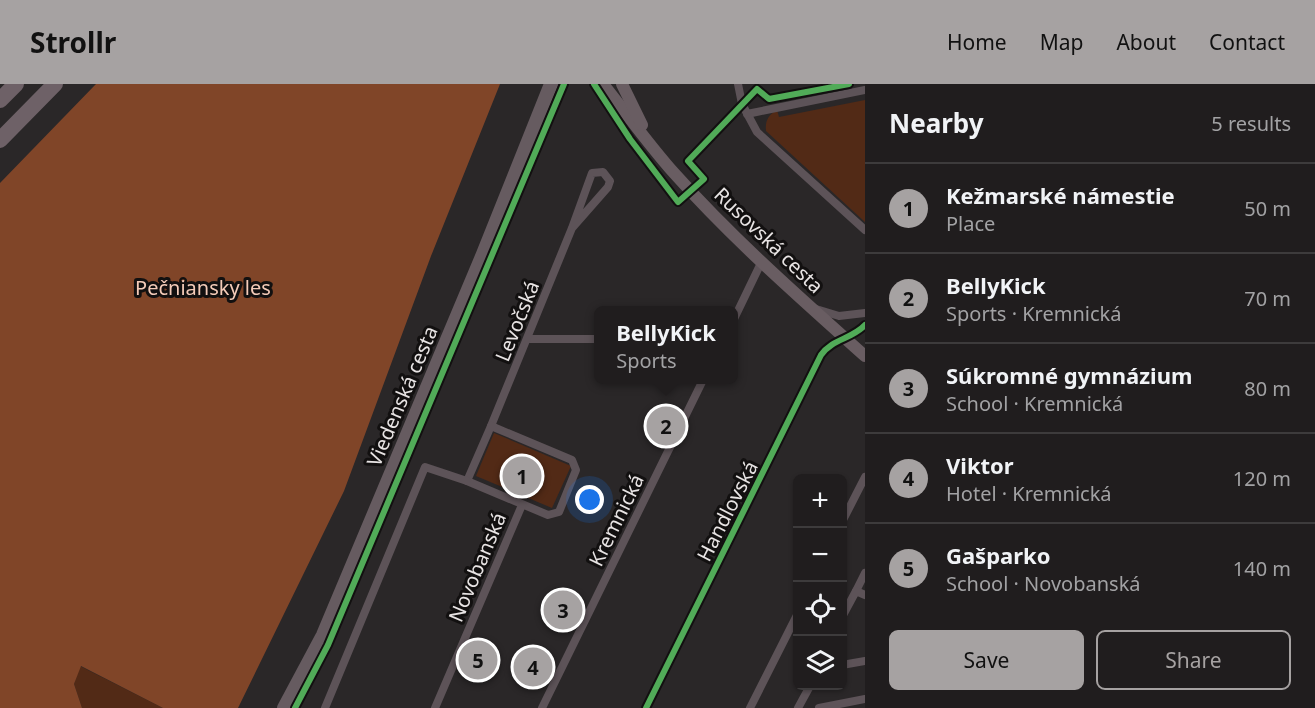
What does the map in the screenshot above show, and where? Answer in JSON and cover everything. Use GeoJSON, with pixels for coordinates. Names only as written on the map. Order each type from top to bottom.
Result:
{"type":"FeatureCollection","features":[{"type":"Feature","properties":{"kind":"highway"},"geometry":{"type":"LineString","coordinates":[[0,100],[16,84]]}},
{"type":"Feature","properties":{"kind":"highway"},"geometry":{"type":"LineString","coordinates":[[0,140],[55,84]]}},
{"type":"Feature","properties":{"kind":"main road","name":"Viedenská cesta"},"geometry":{"type":"LineString","coordinates":[[284,708],[322,634],[551,87]]}},
{"type":"Feature","properties":{"kind":"street","name":"Rusovská cesta"},"geometry":{"type":"LineString","coordinates":[[603,84],[684,184],[761,263],[865,356]]}},
{"type":"Feature","properties":{"kind":"street","name":"Rusovská cesta"},"geometry":{"type":"LineString","coordinates":[[622,84],[652,145]]}},
{"type":"Feature","properties":{"kind":"street"},"geometry":{"type":"LineString","coordinates":[[738,84],[742,104],[757,132],[865,230]]}},
{"type":"Feature","properties":{"kind":"street"},"geometry":{"type":"LineString","coordinates":[[747,114],[865,90]]}},
{"type":"Feature","properties":{"kind":"street","name":"Levočská"},"geometry":{"type":"LineString","coordinates":[[467,482],[528,339],[592,173],[603,172],[610,181],[608,187],[572,228]]}},
{"type":"Feature","properties":{"kind":"street"},"geometry":{"type":"LineString","coordinates":[[738,310],[761,263]]}},
{"type":"Feature","properties":{"kind":"street"},"geometry":{"type":"LineString","coordinates":[[806,304],[839,316],[865,313]]}},
{"type":"Feature","properties":{"kind":"street","name":"Handlovská"},"geometry":{"type":"LineString","coordinates":[[646,708],[821,355],[832,344],[865,325]]}},
{"type":"Feature","properties":{"kind":"street"},"geometry":{"type":"LineString","coordinates":[[528,339],[594,339]]}},
{"type":"Feature","properties":{"kind":"street","name":"Kremnická"},"geometry":{"type":"LineString","coordinates":[[542,708],[702,384]]}},
{"type":"Feature","properties":{"kind":"street"},"geometry":{"type":"LineString","coordinates":[[325,708],[425,467],[548,515],[558,512],[576,470],[572,460],[491,426]]}},
{"type":"Feature","properties":{"kind":"street"},"geometry":{"type":"LineString","coordinates":[[847,514],[865,477]]}},
{"type":"Feature","properties":{"kind":"street","name":"Novobanská"},"geometry":{"type":"LineString","coordinates":[[435,708],[522,505]]}},
{"type":"Feature","properties":{"kind":"street"},"geometry":{"type":"LineString","coordinates":[[847,612],[861,593],[865,573]]}},
{"type":"Feature","properties":{"kind":"street"},"geometry":{"type":"LineString","coordinates":[[750,708],[793,623]]}},
{"type":"Feature","properties":{"kind":"street"},"geometry":{"type":"LineString","coordinates":[[847,664],[865,661]]}},
{"type":"Feature","properties":{"kind":"street"},"geometry":{"type":"LineString","coordinates":[[798,708],[808,690]]}},
{"type":"Feature","properties":{"kind":"street"},"geometry":{"type":"LineString","coordinates":[[819,708],[865,699]]}},
{"type":"Feature","properties":{"kind":"shaded area"},"geometry":{"type":"Polygon","coordinates":[[[865,100],[865,222],[766,131],[766,127],[769,116],[777,110],[779,117],[865,100]]]}},
{"type":"Feature","properties":{"kind":"shaded area"},"geometry":{"type":"Polygon","coordinates":[[[494,433],[571,466],[552,508],[476,476],[494,433]]]}},
{"type":"Feature","properties":{"kind":"shaded area"},"geometry":{"type":"Polygon","coordinates":[[[80,666],[163,708],[82,708],[74,684],[80,666]]]}},
{"type":"Feature","properties":{"kind":"green space","name":"Pečniansky les"},"geometry":{"type":"Polygon","coordinates":[[[96,84],[500,84],[431,256],[344,491],[238,708],[163,708],[81,666],[74,684],[82,708],[0,708],[0,183],[96,84]]]}},
{"type":"Feature","properties":{"kind":"cycle path"},"geometry":{"type":"LineString","coordinates":[[295,708],[328,645],[564,84]]}},
{"type":"Feature","properties":{"kind":"cycle path"},"geometry":{"type":"LineString","coordinates":[[594,84],[630,139],[678,202],[704,179],[688,161],[757,89],[769,99],[849,84]]}},
{"type":"Feature","properties":{"kind":"cycle path"},"geometry":{"type":"LineString","coordinates":[[646,708],[821,355],[831,346],[865,325]]}},
{"type":"Feature","properties":{"kind":"place","name":"BellyKick"},"geometry":{"type":"Point","coordinates":[666,426]}},
{"type":"Feature","properties":{"kind":"place","name":"Kežmarské námestie"},"geometry":{"type":"Point","coordinates":[522,476]}},
{"type":"Feature","properties":{"kind":"place","name":"Súkromné gymnázium"},"geometry":{"type":"Point","coordinates":[563,610]}},
{"type":"Feature","properties":{"kind":"place","name":"Gašparko"},"geometry":{"type":"Point","coordinates":[478,660]}},
{"type":"Feature","properties":{"kind":"place","name":"Viktor"},"geometry":{"type":"Point","coordinates":[533,667]}}]}
